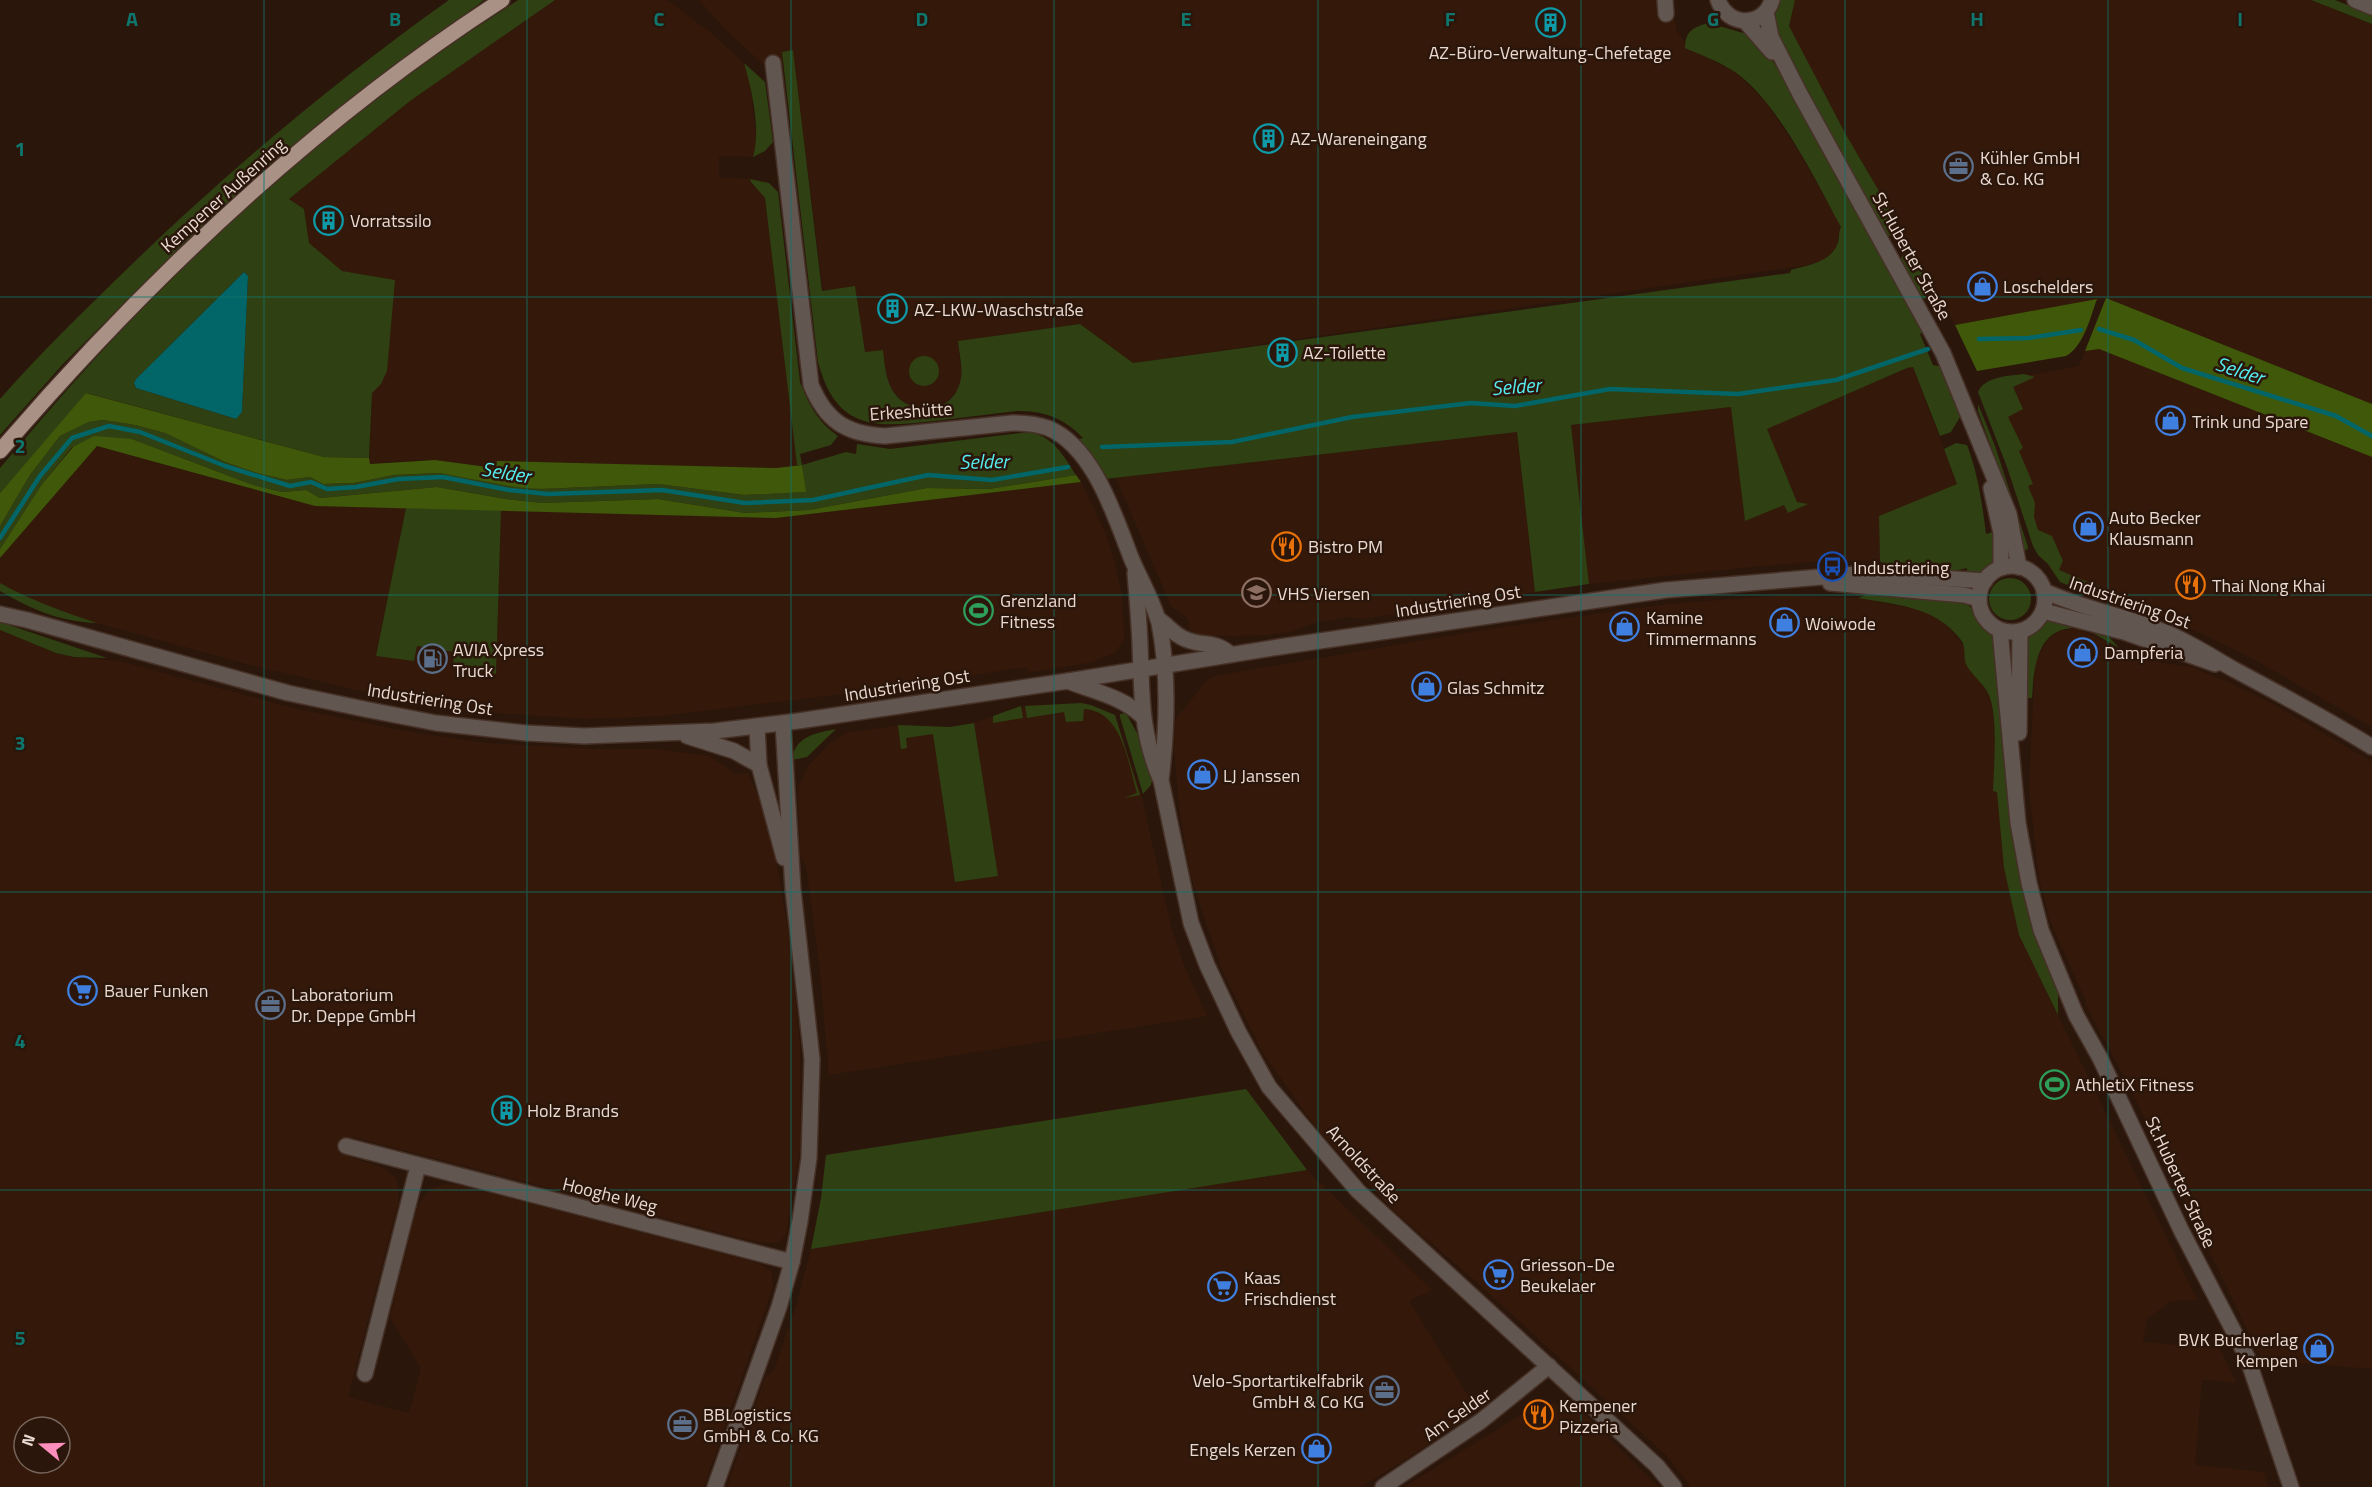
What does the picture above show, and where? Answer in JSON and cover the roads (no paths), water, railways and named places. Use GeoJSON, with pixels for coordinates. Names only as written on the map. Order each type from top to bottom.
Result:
{"type":"FeatureCollection","features":[{"type":"Feature","properties":{"kind":"main road","name":"Kempener Außenring"},"geometry":{"type":"LineString","coordinates":[[0,451],[96,343],[178,260],[234,209],[364,99],[502,0]]}},
{"type":"Feature","properties":{"kind":"street","name":"St.Huberter Straße"},"geometry":{"type":"LineString","coordinates":[[1718,0],[1730,17],[1745,21],[1768,46],[1800,94]]}},
{"type":"Feature","properties":{"kind":"street"},"geometry":{"type":"LineString","coordinates":[[2355,0],[2372,7]]}},
{"type":"Feature","properties":{"kind":"street","name":"St.Huberter Straße"},"geometry":{"type":"LineString","coordinates":[[1769,6],[1771,37],[1800,94],[1943,352],[2009,514],[2019,567]]}},
{"type":"Feature","properties":{"kind":"street"},"geometry":{"type":"LineString","coordinates":[[1745,21],[1760,17],[1769,6]]}},
{"type":"Feature","properties":{"kind":"street","name":"Erkeshütte"},"geometry":{"type":"LineString","coordinates":[[773,63],[811,385],[823,410],[835,421],[865,435],[885,436],[1012,423],[1048,428],[1062,436],[1074,446],[1091,469],[1110,505],[1158,618],[1163,641],[1164,665]]}},
{"type":"Feature","properties":{"kind":"street","name":"St.Huberter Straße"},"geometry":{"type":"LineString","coordinates":[[1981,441],[2001,532],[2001,568]]}},
{"type":"Feature","properties":{"kind":"street","name":"Erkeshütte"},"geometry":{"type":"LineString","coordinates":[[1135,567],[1140,669]]}},
{"type":"Feature","properties":{"kind":"street"},"geometry":{"type":"LineString","coordinates":[[2019,567],[2032,573],[2044,591],[2043,611],[2034,624],[2020,632],[2000,630],[1983,614],[1979,598],[1985,581],[2001,568],[2019,567]]}},
{"type":"Feature","properties":{"kind":"street","name":"Industriering Ost"},"geometry":{"type":"LineString","coordinates":[[0,614],[288,693],[436,723],[526,733],[584,736],[757,727],[1666,590],[1869,573],[1985,581]]}},
{"type":"Feature","properties":{"kind":"street","name":"Industriering Ost"},"geometry":{"type":"LineString","coordinates":[[1800,579],[1979,598]]}},
{"type":"Feature","properties":{"kind":"street","name":"Industriering Ost"},"geometry":{"type":"LineString","coordinates":[[2044,591],[2166,632],[2194,645],[2305,706],[2372,747]]}},
{"type":"Feature","properties":{"kind":"street","name":"Industriering Ost"},"geometry":{"type":"LineString","coordinates":[[0,602],[26,620]]}},
{"type":"Feature","properties":{"kind":"street","name":"Industriering Ost"},"geometry":{"type":"LineString","coordinates":[[2043,611],[2124,632],[2207,663],[2233,668]]}},
{"type":"Feature","properties":{"kind":"street"},"geometry":{"type":"LineString","coordinates":[[1158,618],[1178,636],[1194,642],[1220,645],[1230,654]]}},
{"type":"Feature","properties":{"kind":"street","name":"St.Huberter Straße"},"geometry":{"type":"LineString","coordinates":[[2000,630],[2018,823],[2029,883],[2041,930],[2076,1015],[2100,1058],[2181,1230],[2247,1357],[2285,1466],[2289,1487]]}},
{"type":"Feature","properties":{"kind":"street","name":"St.Huberter Straße"},"geometry":{"type":"LineString","coordinates":[[2015,775],[2019,730],[2020,632]]}},
{"type":"Feature","properties":{"kind":"street","name":"Arnoldstraße"},"geometry":{"type":"LineString","coordinates":[[1161,780],[1164,665]]}},
{"type":"Feature","properties":{"kind":"street","name":"Arnoldstraße"},"geometry":{"type":"LineString","coordinates":[[1140,669],[1143,717],[1154,763],[1161,780],[1191,923],[1207,965],[1238,1031],[1269,1087],[1358,1191],[1657,1466],[1674,1487]]}},
{"type":"Feature","properties":{"kind":"street"},"geometry":{"type":"LineString","coordinates":[[1068,681],[1119,699],[1143,717]]}},
{"type":"Feature","properties":{"kind":"street"},"geometry":{"type":"LineString","coordinates":[[715,1487],[779,1307],[792,1262],[807,1180],[812,1059],[793,890],[783,723]]}},
{"type":"Feature","properties":{"kind":"street"},"geometry":{"type":"LineString","coordinates":[[757,727],[759,765],[793,890]]}},
{"type":"Feature","properties":{"kind":"street"},"geometry":{"type":"LineString","coordinates":[[675,733],[734,750],[759,765]]}},
{"type":"Feature","properties":{"kind":"street","name":"Hooghe Weg"},"geometry":{"type":"LineString","coordinates":[[346,1146],[792,1262]]}},
{"type":"Feature","properties":{"kind":"street"},"geometry":{"type":"LineString","coordinates":[[365,1374],[418,1166]]}},
{"type":"Feature","properties":{"kind":"street","name":"Am Selder"},"geometry":{"type":"LineString","coordinates":[[1383,1487],[1481,1422],[1549,1366]]}},
{"type":"Feature","properties":{"kind":"water"},"geometry":{"type":"Polygon","coordinates":[[[244,272],[248,276],[242,412],[236,419],[136,388],[134,383],[136,379],[244,272]]]}},
{"type":"Feature","properties":{"kind":"waterway","name":"Selder"},"geometry":{"type":"LineString","coordinates":[[2099,329],[2134,340],[2182,368],[2336,416],[2372,436]]}},
{"type":"Feature","properties":{"kind":"waterway","name":"Selder"},"geometry":{"type":"LineString","coordinates":[[1979,339],[2029,338],[2081,330]]}},
{"type":"Feature","properties":{"kind":"waterway","name":"Selder"},"geometry":{"type":"LineString","coordinates":[[1102,447],[1232,442],[1352,417],[1471,403],[1515,406],[1610,389],[1738,394],[1836,380],[1928,349]]}},
{"type":"Feature","properties":{"kind":"waterway","name":"Selder"},"geometry":{"type":"LineString","coordinates":[[0,538],[40,476],[72,438],[109,426],[140,432],[225,466],[290,486],[311,482],[327,489],[356,487],[399,479],[443,477],[509,490],[548,494],[662,490],[745,503],[813,500],[928,475],[992,480],[1068,467]]}},
{"type":"Feature","properties":{"kind":"place","name":"AZ-Büro-Verwaltung-Chefetage"},"geometry":{"type":"Point","coordinates":[1550,23]}},
{"type":"Feature","properties":{"kind":"place","name":"AZ-Wareneingang"},"geometry":{"type":"Point","coordinates":[1269,138]}},
{"type":"Feature","properties":{"kind":"place","name":"Kühler GmbH & Co. KG"},"geometry":{"type":"Point","coordinates":[1959,167]}},
{"type":"Feature","properties":{"kind":"place","name":"Vorratssilo"},"geometry":{"type":"Point","coordinates":[329,220]}},
{"type":"Feature","properties":{"kind":"place","name":"Loschelders"},"geometry":{"type":"Point","coordinates":[1982,286]}},
{"type":"Feature","properties":{"kind":"place","name":"AZ-LKW-Waschstraße"},"geometry":{"type":"Point","coordinates":[893,309]}},
{"type":"Feature","properties":{"kind":"place","name":"AZ-Toilette"},"geometry":{"type":"Point","coordinates":[1282,352]}},
{"type":"Feature","properties":{"kind":"place","name":"Trink und Spare"},"geometry":{"type":"Point","coordinates":[2171,421]}},
{"type":"Feature","properties":{"kind":"place","name":"Auto Becker Klausmann"},"geometry":{"type":"Point","coordinates":[2088,527]}},
{"type":"Feature","properties":{"kind":"place","name":"Bistro PM"},"geometry":{"type":"Point","coordinates":[1287,546]}},
{"type":"Feature","properties":{"kind":"place","name":"Industriering"},"geometry":{"type":"Point","coordinates":[1832,567]}},
{"type":"Feature","properties":{"kind":"place","name":"Thai Nong Khai"},"geometry":{"type":"Point","coordinates":[2191,585]}},
{"type":"Feature","properties":{"kind":"place","name":"VHS Viersen"},"geometry":{"type":"Point","coordinates":[1256,593]}},
{"type":"Feature","properties":{"kind":"place","name":"Grenzland Fitness"},"geometry":{"type":"Point","coordinates":[979,610]}},
{"type":"Feature","properties":{"kind":"place","name":"Woiwode"},"geometry":{"type":"Point","coordinates":[1784,623]}},
{"type":"Feature","properties":{"kind":"place","name":"Kamine Timmermanns"},"geometry":{"type":"Point","coordinates":[1625,627]}},
{"type":"Feature","properties":{"kind":"place","name":"Dampferia"},"geometry":{"type":"Point","coordinates":[2083,652]}},
{"type":"Feature","properties":{"kind":"place","name":"AVIA Xpress Truck"},"geometry":{"type":"Point","coordinates":[432,659]}},
{"type":"Feature","properties":{"kind":"place","name":"Glas Schmitz"},"geometry":{"type":"Point","coordinates":[1426,687]}},
{"type":"Feature","properties":{"kind":"place","name":"LJ Janssen"},"geometry":{"type":"Point","coordinates":[1202,775]}},
{"type":"Feature","properties":{"kind":"place","name":"Bauer Funken"},"geometry":{"type":"Point","coordinates":[83,990]}},
{"type":"Feature","properties":{"kind":"place","name":"Laboratorium Dr. Deppe GmbH"},"geometry":{"type":"Point","coordinates":[270,1004]}},
{"type":"Feature","properties":{"kind":"place","name":"AthletiX Fitness"},"geometry":{"type":"Point","coordinates":[2054,1084]}},
{"type":"Feature","properties":{"kind":"place","name":"Holz Brands"},"geometry":{"type":"Point","coordinates":[506,1110]}},
{"type":"Feature","properties":{"kind":"place","name":"Griesson-De Beukelaer"},"geometry":{"type":"Point","coordinates":[1499,1274]}},
{"type":"Feature","properties":{"kind":"place","name":"Kaas Frischdienst"},"geometry":{"type":"Point","coordinates":[1223,1287]}},
{"type":"Feature","properties":{"kind":"place","name":"BVK Buchverlag Kempen"},"geometry":{"type":"Point","coordinates":[2319,1349]}},
{"type":"Feature","properties":{"kind":"place","name":"Velo-Sportartikelfabrik GmbH & Co KG"},"geometry":{"type":"Point","coordinates":[1385,1390]}},
{"type":"Feature","properties":{"kind":"place","name":"Kempener Pizzeria"},"geometry":{"type":"Point","coordinates":[1538,1415]}},
{"type":"Feature","properties":{"kind":"place","name":"BBLogistics GmbH & Co. KG"},"geometry":{"type":"Point","coordinates":[682,1424]}},
{"type":"Feature","properties":{"kind":"place","name":"Engels Kerzen"},"geometry":{"type":"Point","coordinates":[1317,1449]}}]}
